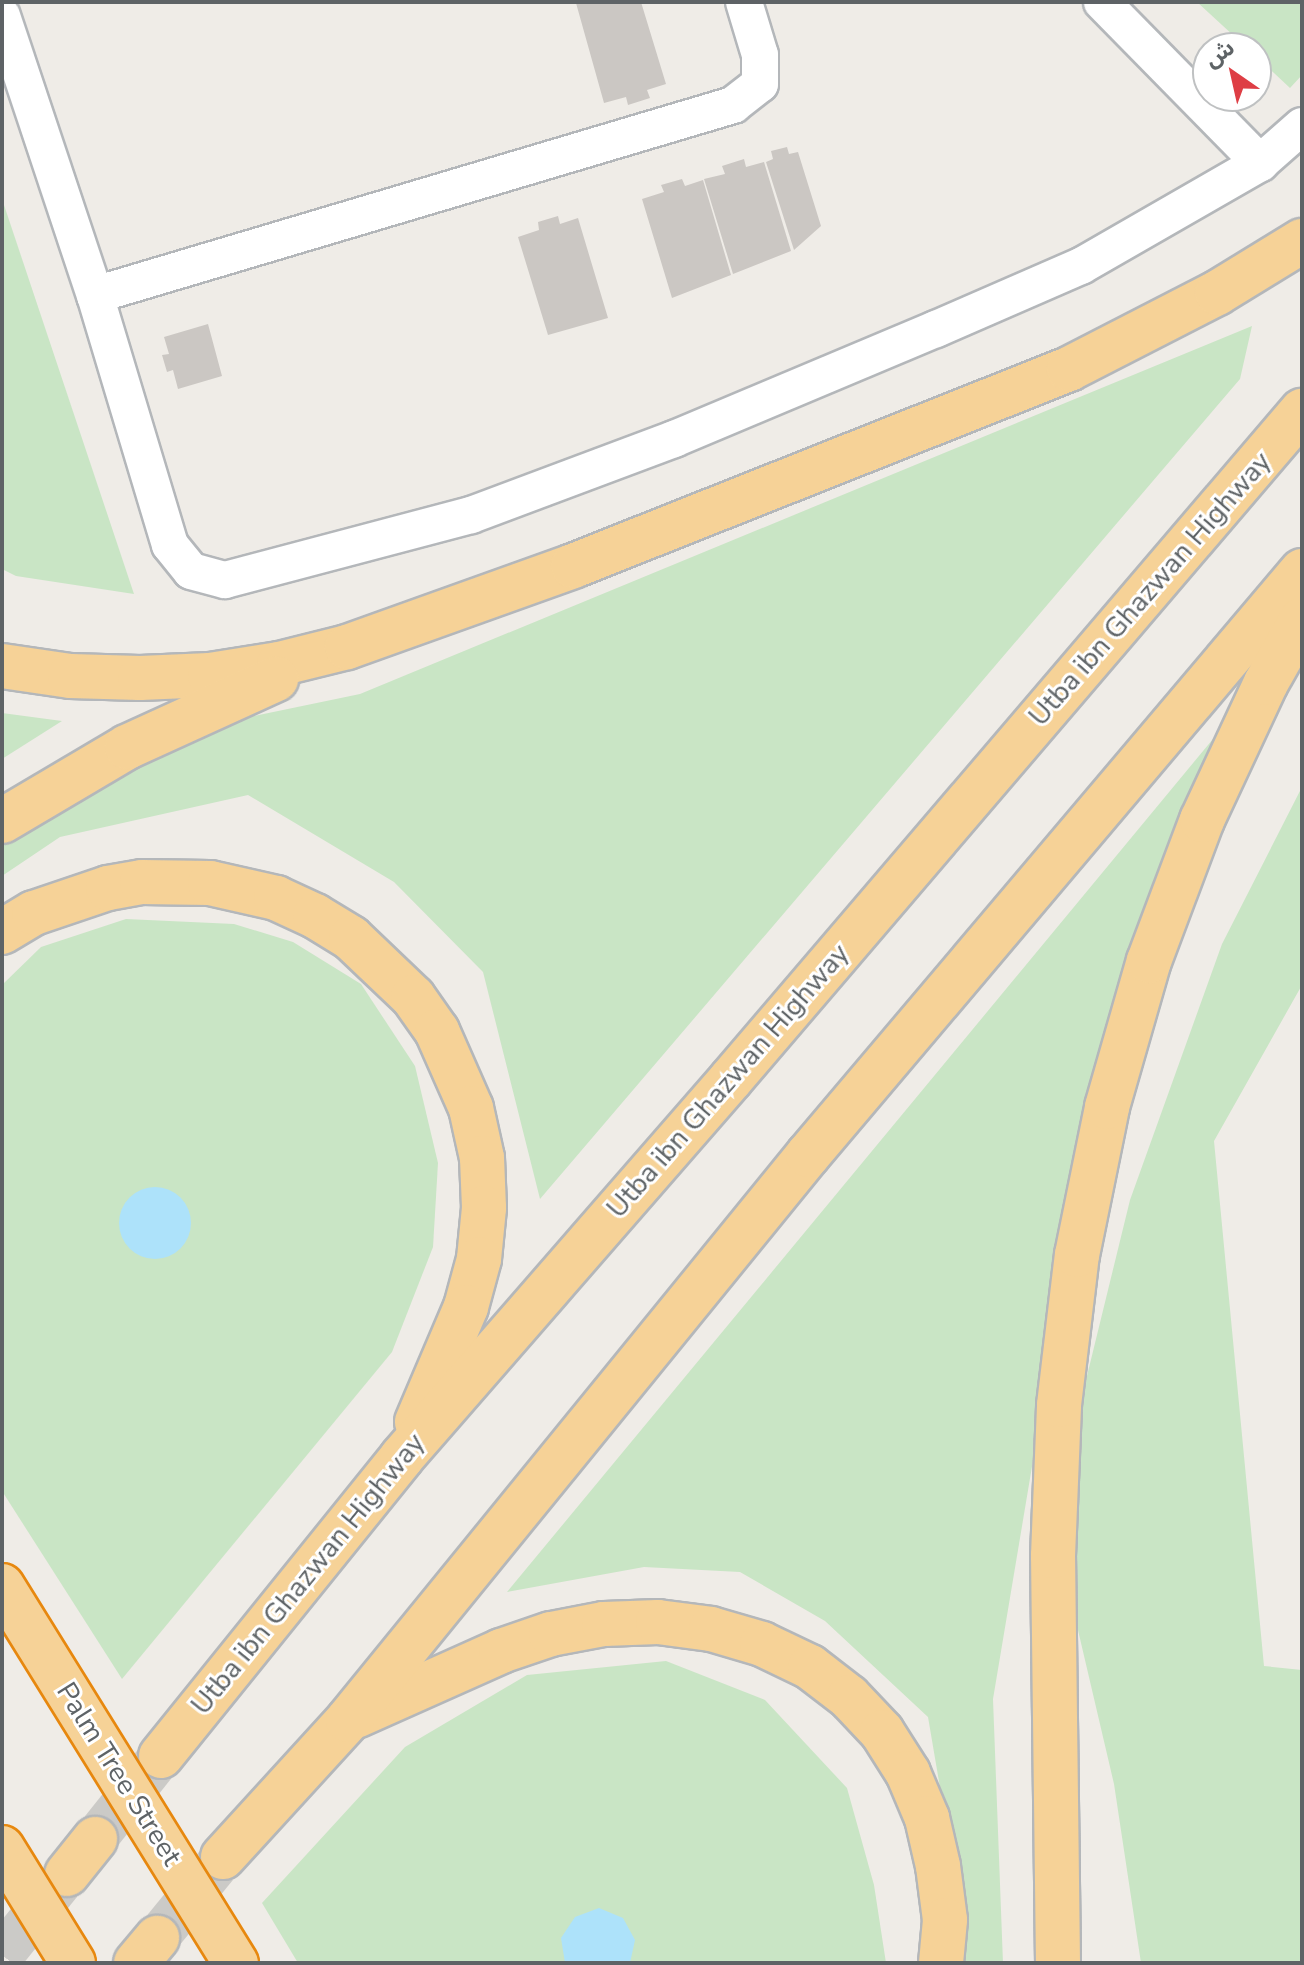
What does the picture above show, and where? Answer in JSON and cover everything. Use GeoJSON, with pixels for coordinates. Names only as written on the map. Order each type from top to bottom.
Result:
{"type":"FeatureCollection","features":[{"type":"Feature","properties":{"kind":"highway"},"geometry":{"type":"LineString","coordinates":[[2,821],[127,747],[347,647],[573,566],[1069,369],[1217,293],[1302,241]]}},
{"type":"Feature","properties":{"kind":"highway","name":"Utba ibn Ghazwan Highway"},"geometry":{"type":"LineString","coordinates":[[161,1756],[402,1457],[731,1079],[1302,411]]}},
{"type":"Feature","properties":{"kind":"highway"},"geometry":{"type":"LineString","coordinates":[[223,1857],[348,1720],[808,1155],[1302,571]]}},
{"type":"Feature","properties":{"kind":"highway"},"geometry":{"type":"LineString","coordinates":[[1058,1963],[1053,1556],[1059,1405],[1077,1255],[1107,1107],[1149,961],[1202,820],[1266,683],[1302,619]]}},
{"type":"Feature","properties":{"kind":"highway"},"geometry":{"type":"LineString","coordinates":[[2,666],[70,676],[140,678],[196,675],[279,664],[347,647]]}},
{"type":"Feature","properties":{"kind":"highway"},"geometry":{"type":"LineString","coordinates":[[2,932],[34,913],[75,897],[142,882],[180,881],[244,888],[276,898],[315,916],[351,938],[413,997],[437,1031],[457,1069],[471,1108],[482,1158],[484,1208],[479,1259],[466,1307],[402,1457]]}},
{"type":"Feature","properties":{"kind":"highway","name":"Palm Tree Street"},"geometry":{"type":"LineString","coordinates":[[2,1586],[236,1963]]}},
{"type":"Feature","properties":{"kind":"highway"},"geometry":{"type":"LineString","coordinates":[[348,1720],[501,1651],[551,1634],[604,1624],[658,1622],[711,1629],[762,1644],[810,1667],[849,1697],[882,1732],[908,1773],[927,1818],[938,1866],[945,1920],[941,1963]]}},
{"type":"Feature","properties":{"kind":"highway"},"geometry":{"type":"LineString","coordinates":[[67,1874],[95,1839]]}},
{"type":"Feature","properties":{"kind":"highway"},"geometry":{"type":"LineString","coordinates":[[2,1848],[73,1963]]}},
{"type":"Feature","properties":{"kind":"street"},"geometry":{"type":"LineString","coordinates":[[95,295],[733,105],[760,84],[760,55],[744,2]]}},
{"type":"Feature","properties":{"kind":"street"},"geometry":{"type":"LineString","coordinates":[[1102,2],[1260,163]]}},
{"type":"Feature","properties":{"kind":"street"},"geometry":{"type":"LineString","coordinates":[[2,16],[95,295],[170,545],[191,571],[225,580],[471,515],[674,439],[1081,266],[1260,163],[1302,126]]}},
{"type":"Feature","properties":{"kind":"green space"},"geometry":{"type":"Polygon","coordinates":[[[1197,2],[1302,2],[1302,75],[1290,88],[1272,71],[1272,32],[1230,32],[1197,2]]]}},
{"type":"Feature","properties":{"kind":"green space"},"geometry":{"type":"Polygon","coordinates":[[[2,199],[134,594],[16,576],[2,569],[2,199]]]}},
{"type":"Feature","properties":{"kind":"green space"},"geometry":{"type":"Polygon","coordinates":[[[1252,326],[1240,379],[540,1199],[483,972],[394,882],[248,795],[60,837],[2,876],[2,825],[153,737],[360,694],[1252,326]]]}},
{"type":"Feature","properties":{"kind":"green space"},"geometry":{"type":"Polygon","coordinates":[[[2,713],[62,721],[2,759],[2,713]]]}},
{"type":"Feature","properties":{"kind":"green space"},"geometry":{"type":"Polygon","coordinates":[[[1232,716],[1098,1073],[993,1699],[1003,1963],[962,1963],[967,1946],[928,1717],[825,1621],[740,1572],[644,1567],[507,1592],[1232,716]]]}},
{"type":"Feature","properties":{"kind":"green space"},"geometry":{"type":"Polygon","coordinates":[[[1302,787],[1302,985],[1214,1141],[1264,1666],[1302,1670],[1302,1963],[1141,1963],[1114,1784],[1052,1519],[1130,1200],[1222,944],[1302,787]]]}},
{"type":"Feature","properties":{"kind":"green space"},"geometry":{"type":"Polygon","coordinates":[[[126,919],[234,924],[293,942],[361,984],[415,1066],[438,1163],[433,1247],[392,1352],[122,1679],[2,1491],[2,985],[41,947],[126,919]]]}},
{"type":"Feature","properties":{"kind":"green space"},"geometry":{"type":"Polygon","coordinates":[[[666,1661],[765,1700],[847,1788],[874,1885],[886,1963],[298,1963],[262,1903],[405,1747],[527,1675],[666,1661]]]}},
{"type":"Feature","properties":{"kind":"water"},"geometry":{"type":"Polygon","coordinates":[[[155,1187],[175,1193],[185,1203],[191,1223],[185,1243],[175,1253],[155,1259],[135,1253],[125,1243],[119,1223],[125,1203],[135,1193],[155,1187]]]}},
{"type":"Feature","properties":{"kind":"water"},"geometry":{"type":"Polygon","coordinates":[[[599,1908],[623,1918],[635,1940],[630,1963],[565,1963],[561,1938],[575,1917],[599,1908]]]}},
{"type":"Feature","properties":{"kind":"building"},"geometry":{"type":"Polygon","coordinates":[[[641,2],[666,84],[647,90],[650,98],[628,105],[626,97],[604,103],[576,3],[641,2]]]}},
{"type":"Feature","properties":{"kind":"building"},"geometry":{"type":"Polygon","coordinates":[[[787,147],[789,154],[798,152],[821,226],[794,250],[766,162],[773,159],[771,151],[787,147]]]}},
{"type":"Feature","properties":{"kind":"building"},"geometry":{"type":"Polygon","coordinates":[[[744,159],[746,167],[764,162],[791,251],[733,274],[704,179],[725,174],[722,166],[744,159]]]}},
{"type":"Feature","properties":{"kind":"building"},"geometry":{"type":"Polygon","coordinates":[[[682,179],[685,186],[703,180],[731,275],[672,298],[642,199],[664,192],[661,185],[682,179]]]}},
{"type":"Feature","properties":{"kind":"building"},"geometry":{"type":"Polygon","coordinates":[[[558,216],[560,224],[578,218],[608,318],[548,335],[518,237],[539,230],[538,222],[558,216]]]}},
{"type":"Feature","properties":{"kind":"building"},"geometry":{"type":"Polygon","coordinates":[[[208,324],[222,376],[178,389],[173,370],[167,372],[162,355],[169,354],[164,337],[208,324]]]}},
{"type":"Feature","properties":{"kind":"tunnel"},"geometry":{"type":"LineString","coordinates":[[95,1839],[161,1756]]}},
{"type":"Feature","properties":{"kind":"tunnel"},"geometry":{"type":"LineString","coordinates":[[157,1938],[216,1866]]}},
{"type":"Feature","properties":{"kind":"tunnel"},"geometry":{"type":"LineString","coordinates":[[2,1955],[63,1879]]}}]}
